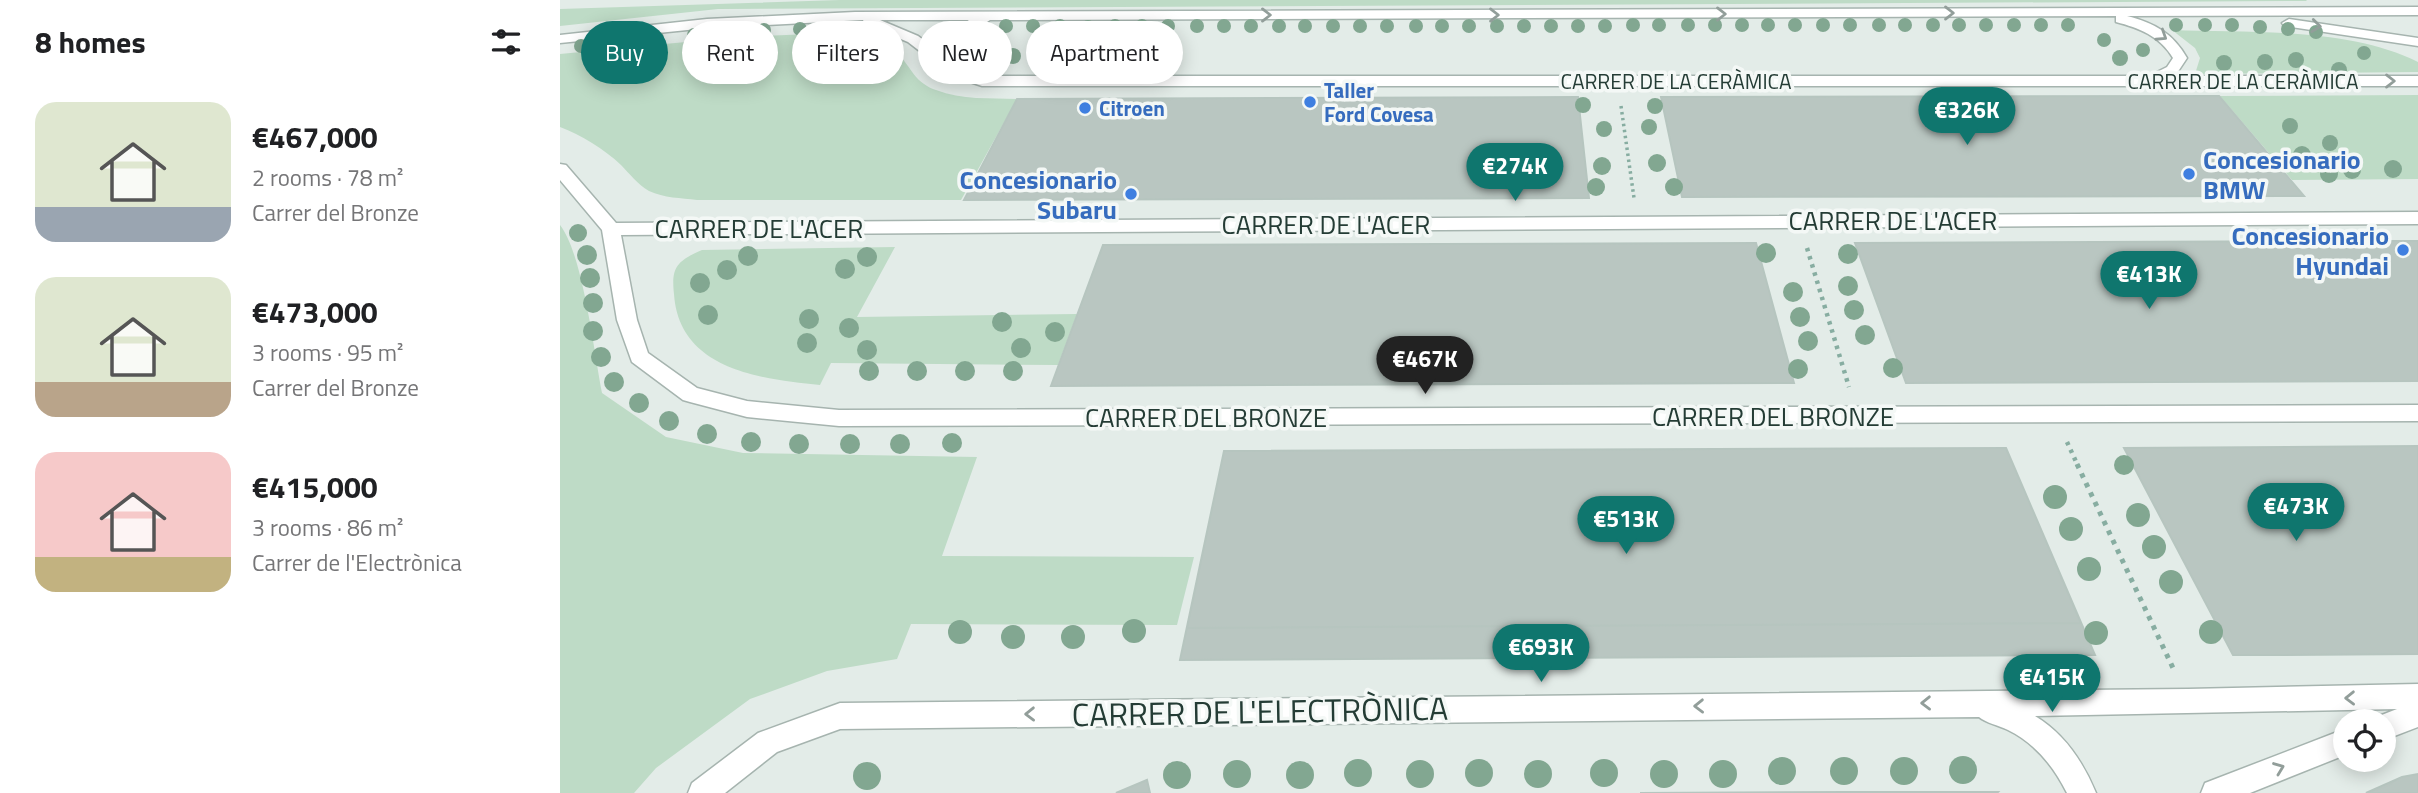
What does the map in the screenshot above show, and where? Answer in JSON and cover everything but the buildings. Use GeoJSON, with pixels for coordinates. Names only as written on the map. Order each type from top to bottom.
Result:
{"type":"FeatureCollection","features":[{"type":"Feature","properties":{"kind":"street"},"geometry":{"type":"LineString","coordinates":[[2345,0],[2418,25]]}},
{"type":"Feature","properties":{"kind":"street"},"geometry":{"type":"LineString","coordinates":[[2398,0],[2418,8]]}},
{"type":"Feature","properties":{"kind":"street"},"geometry":{"type":"LineString","coordinates":[[560,39],[749,20],[855,16],[2098,13],[2379,11],[2418,8]]}},
{"type":"Feature","properties":{"kind":"street"},"geometry":{"type":"LineString","coordinates":[[2200,12],[2347,30],[2418,42]]}},
{"type":"Feature","properties":{"kind":"street"},"geometry":{"type":"LineString","coordinates":[[2098,13],[2155,31],[2173,44],[2180,58],[2172,70],[2150,82]]}},
{"type":"Feature","properties":{"kind":"street","name":"CARRER DE LA CERÀMICA"},"geometry":{"type":"LineString","coordinates":[[855,16],[918,43]]}},
{"type":"Feature","properties":{"kind":"street"},"geometry":{"type":"LineString","coordinates":[[978,21],[990,16]]}},
{"type":"Feature","properties":{"kind":"street","name":"CARRER DE LA CERÀMICA"},"geometry":{"type":"LineString","coordinates":[[1012,81],[2418,81]]}},
{"type":"Feature","properties":{"kind":"street"},"geometry":{"type":"LineString","coordinates":[[560,169],[611,229]]}},
{"type":"Feature","properties":{"kind":"street","name":"CARRER DE L'ACER"},"geometry":{"type":"LineString","coordinates":[[611,229],[2418,218]]}},
{"type":"Feature","properties":{"kind":"street","name":"CARRER DEL BRONZE"},"geometry":{"type":"LineString","coordinates":[[611,229],[627,320],[639,357],[690,394],[747,409],[839,418],[2418,414]]}},
{"type":"Feature","properties":{"kind":"street","name":"CARRER DE L'ELECTRÒNICA"},"geometry":{"type":"LineString","coordinates":[[702,793],[768,742],[840,716],[2188,702],[2418,696]]}},
{"type":"Feature","properties":{"kind":"street","name":"CARRER DE L'ELECTRÒNICA"},"geometry":{"type":"LineString","coordinates":[[1965,703],[2014,717],[2049,741],[2069,764],[2082,793]]}},
{"type":"Feature","properties":{"kind":"street"},"geometry":{"type":"LineString","coordinates":[[2396,722],[2418,714]]}},
{"type":"Feature","properties":{"kind":"street"},"geometry":{"type":"LineString","coordinates":[[2215,793],[2333,747]]}},
{"type":"Feature","properties":{"kind":"path"},"geometry":{"type":"LineString","coordinates":[[1618,81],[1637,222]]}},
{"type":"Feature","properties":{"kind":"path"},"geometry":{"type":"LineString","coordinates":[[1799,221],[1858,416]]}},
{"type":"Feature","properties":{"kind":"path"},"geometry":{"type":"LineString","coordinates":[[2054,416],[2188,702]]}},
{"type":"Feature","properties":{"kind":"green space"},"geometry":{"type":"Polygon","coordinates":[[[840,0],[2307,1],[718,9],[606,21],[581,21],[581,24],[560,26],[560,9],[840,0]]]}},
{"type":"Feature","properties":{"kind":"green space"},"geometry":{"type":"Polygon","coordinates":[[[2172,30],[2265,32],[2330,37],[2391,51],[2418,62],[2418,72],[2195,74],[2200,58],[2195,48],[2172,30]]]}},
{"type":"Feature","properties":{"kind":"green space"},"geometry":{"type":"Polygon","coordinates":[[[778,35],[792,35],[792,84],[904,84],[904,61],[918,79],[918,84],[966,97],[1017,99],[961,200],[697,200],[667,196],[645,188],[607,153],[560,127],[560,54],[581,52],[581,84],[668,84],[668,44],[682,42],[682,84],[778,84],[778,35]]]}},
{"type":"Feature","properties":{"kind":"green space"},"geometry":{"type":"Polygon","coordinates":[[[2418,95],[2418,179],[2292,180],[2220,96],[2418,95]]]}},
{"type":"Feature","properties":{"kind":"green space"},"geometry":{"type":"Polygon","coordinates":[[[560,225],[568,239],[581,280],[602,393],[666,437],[743,453],[977,457],[942,556],[1194,557],[1177,625],[911,624],[897,659],[827,671],[750,699],[656,768],[634,793],[560,793],[560,225]]]}},
{"type":"Feature","properties":{"kind":"green space"},"geometry":{"type":"Polygon","coordinates":[[[895,247],[857,317],[1077,314],[1058,365],[831,363],[820,385],[773,379],[727,366],[707,355],[691,339],[679,319],[674,294],[675,271],[681,262],[702,250],[895,247]]]}},
{"type":"Feature","properties":{"kind":"place","name":"Taller Ford Covesa"},"geometry":{"type":"Point","coordinates":[1310,102]}},
{"type":"Feature","properties":{"kind":"place","name":"Citroen"},"geometry":{"type":"Point","coordinates":[1085,108]}},
{"type":"Feature","properties":{"kind":"place","name":"Concesionario BMW"},"geometry":{"type":"Point","coordinates":[2189,174]}},
{"type":"Feature","properties":{"kind":"place","name":"Concesionario Subaru"},"geometry":{"type":"Point","coordinates":[1131,194]}},
{"type":"Feature","properties":{"kind":"place","name":"Concesionario Hyundai"},"geometry":{"type":"Point","coordinates":[2403,250]}}]}
